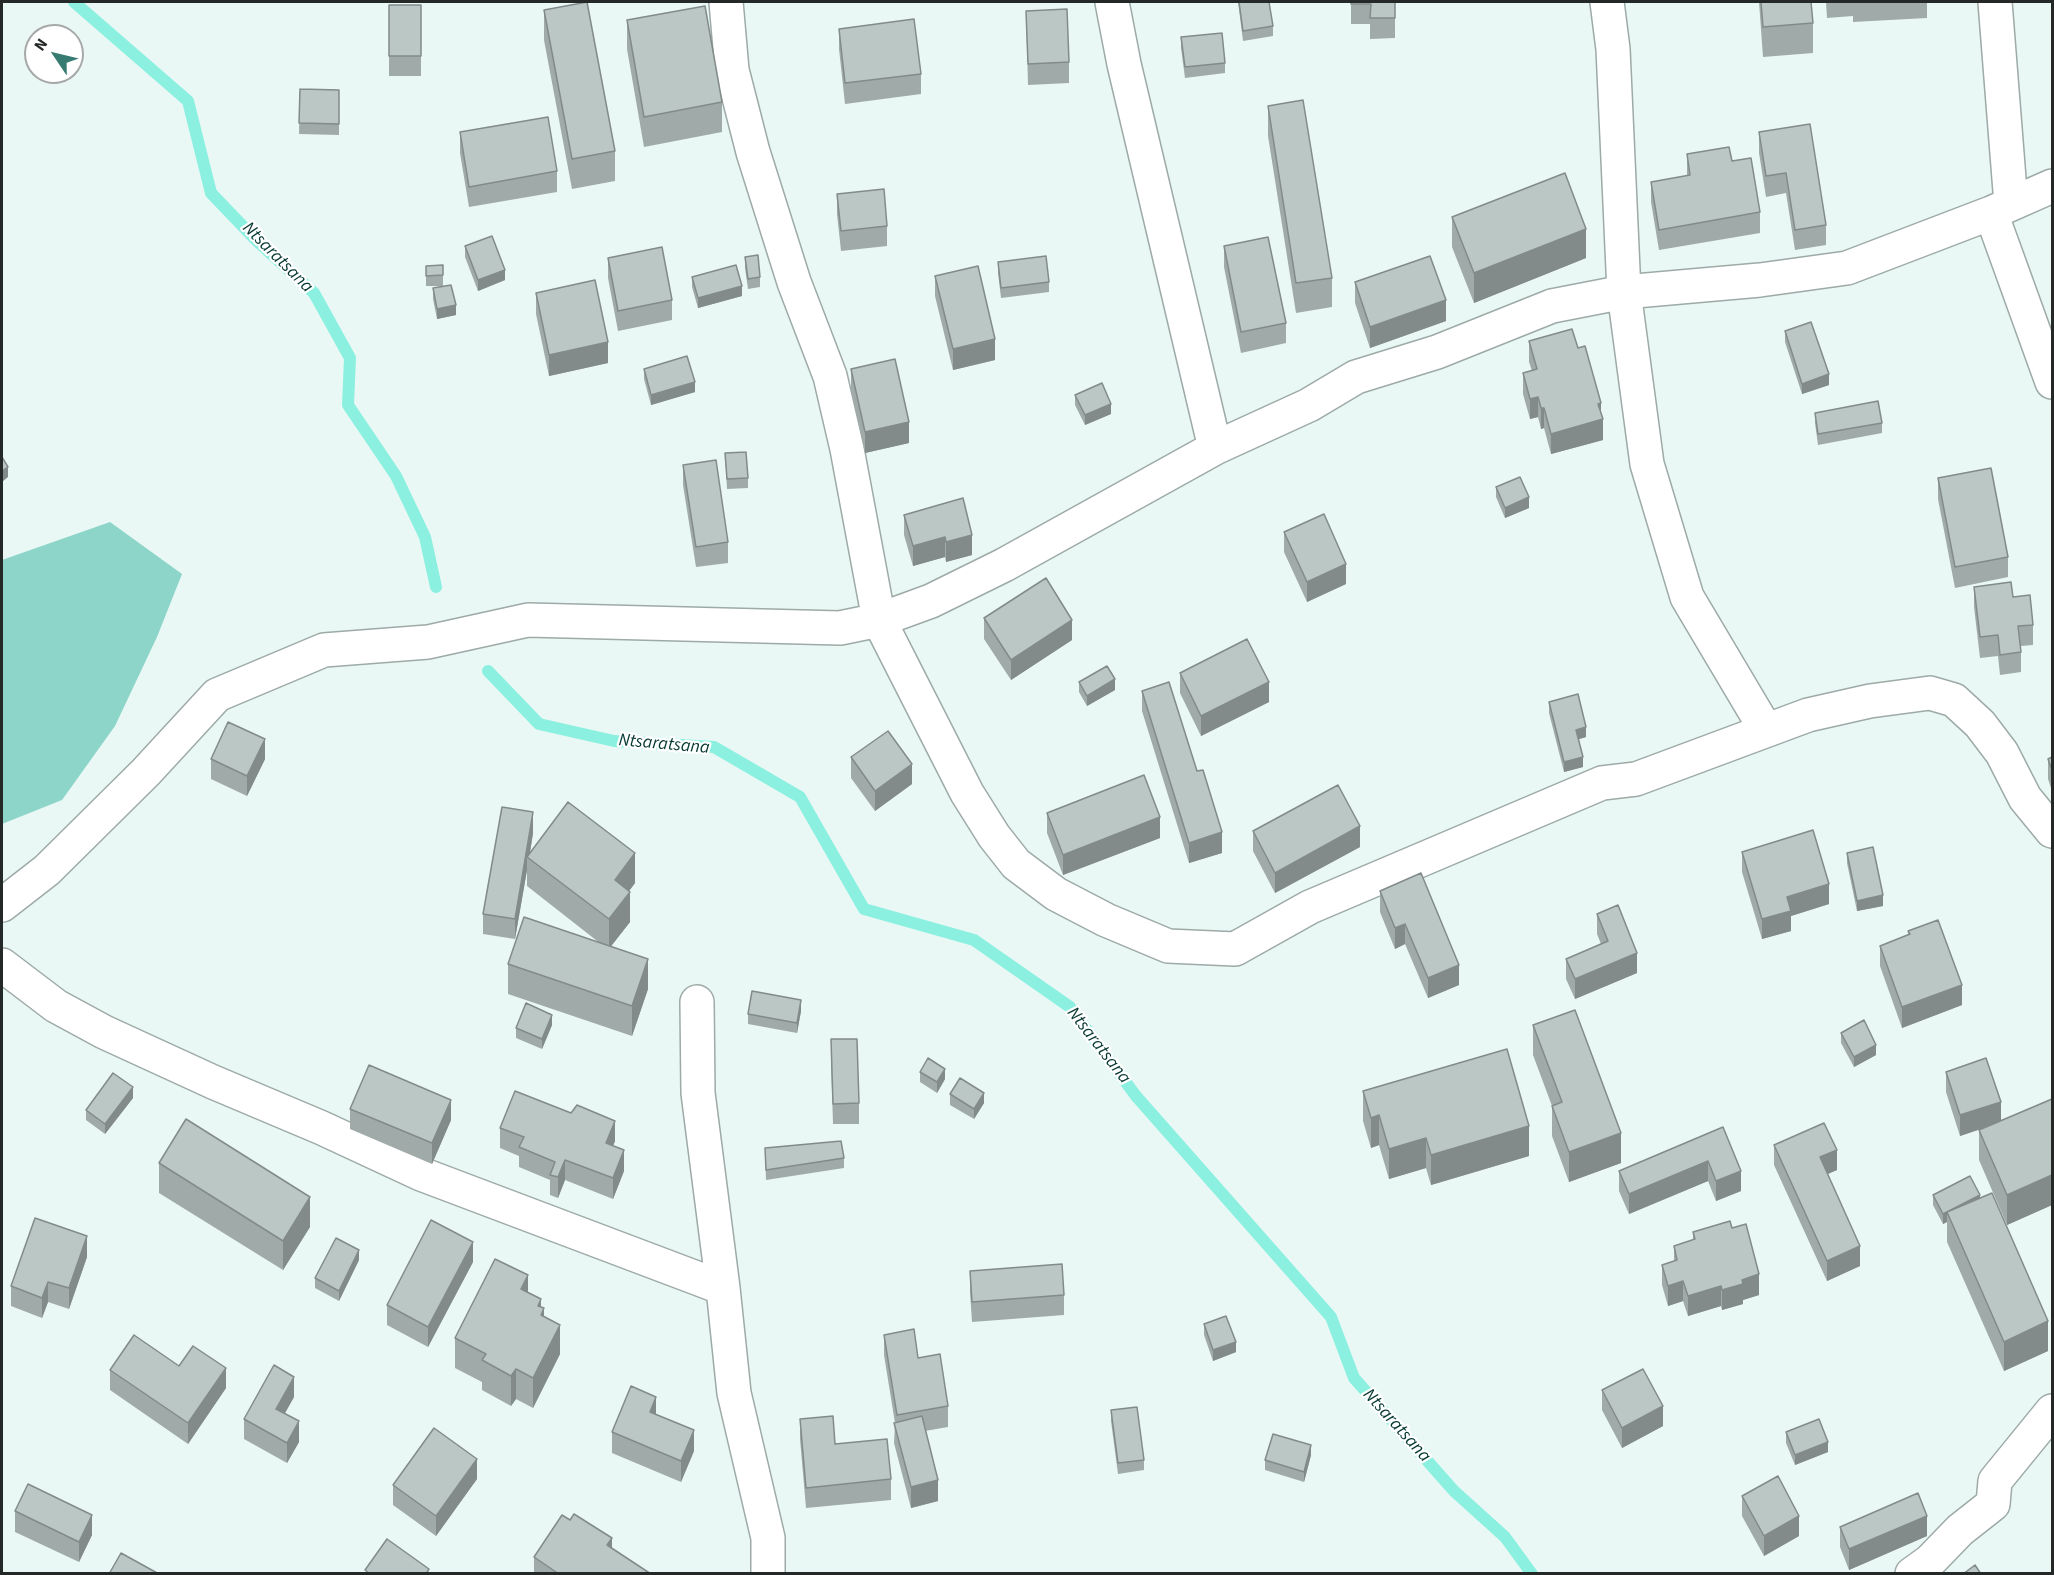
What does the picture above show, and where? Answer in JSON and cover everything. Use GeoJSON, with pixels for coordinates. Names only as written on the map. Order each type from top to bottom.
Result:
{"type":"FeatureCollection","features":[{"type":"Feature","properties":{"kind":"street"},"geometry":{"type":"LineString","coordinates":[[726,2],[732,70],[753,152],[794,282],[830,376],[847,449],[879,620],[967,793],[994,836],[1016,864],[1056,894],[1107,920],[1168,946],[1234,949],[1310,907],[1602,783],[1636,779],[1808,715],[1870,701],[1930,693],[1954,700],[1980,724],[2002,753],[2025,798],[2052,831]]}},
{"type":"Feature","properties":{"kind":"street"},"geometry":{"type":"LineString","coordinates":[[1112,2],[1215,448]]}},
{"type":"Feature","properties":{"kind":"street"},"geometry":{"type":"LineString","coordinates":[[1607,2],[1613,49],[1624,292],[1647,464],[1687,597],[1766,730]]}},
{"type":"Feature","properties":{"kind":"street"},"geometry":{"type":"LineString","coordinates":[[1995,2],[2001,208],[2052,382]]}},
{"type":"Feature","properties":{"kind":"street"},"geometry":{"type":"LineString","coordinates":[[2,905],[47,870],[146,772],[217,695],[324,650],[428,642],[528,620],[840,628],[879,620],[931,601],[1004,565],[1215,448],[1309,405],[1356,377],[1437,352],[1552,306],[1624,292],[1760,280],[1847,268],[2052,186]]}},
{"type":"Feature","properties":{"kind":"street"},"geometry":{"type":"LineString","coordinates":[[2,965],[56,1006],[104,1032],[213,1082],[322,1128],[421,1174],[723,1288]]}},
{"type":"Feature","properties":{"kind":"street"},"geometry":{"type":"LineString","coordinates":[[697,1002],[698,1093],[734,1393],[768,1538],[768,1574]]}},
{"type":"Feature","properties":{"kind":"street"},"geometry":{"type":"LineString","coordinates":[[1912,1574],[1930,1561],[1960,1530],[1993,1504],[1995,1481],[2052,1411]]}},
{"type":"Feature","properties":{"kind":"green space"},"geometry":{"type":"Polygon","coordinates":[[[110,522],[182,574],[157,637],[115,726],[62,800],[2,824],[2,560],[110,522]]]}},
{"type":"Feature","properties":{"kind":"building"},"geometry":{"type":"Polygon","coordinates":[[[587,2],[615,151],[572,159],[544,10],[587,2]]]}},
{"type":"Feature","properties":{"kind":"building"},"geometry":{"type":"Polygon","coordinates":[[[1239,2],[1269,2],[1273,26],[1243,31],[1239,2]]]}},
{"type":"Feature","properties":{"kind":"building"},"geometry":{"type":"Polygon","coordinates":[[[1351,2],[1395,2],[1395,18],[1370,18],[1371,4],[1351,4],[1351,2]]]}},
{"type":"Feature","properties":{"kind":"building"},"geometry":{"type":"Polygon","coordinates":[[[1761,2],[1811,2],[1813,23],[1763,27],[1761,2]]]}},
{"type":"Feature","properties":{"kind":"building"},"geometry":{"type":"Polygon","coordinates":[[[389,5],[421,5],[421,56],[389,56],[389,5]]]}},
{"type":"Feature","properties":{"kind":"building"},"geometry":{"type":"Polygon","coordinates":[[[705,6],[722,102],[644,117],[627,20],[705,6]]]}},
{"type":"Feature","properties":{"kind":"building"},"geometry":{"type":"Polygon","coordinates":[[[1067,9],[1069,62],[1028,64],[1026,11],[1067,9]]]}},
{"type":"Feature","properties":{"kind":"building"},"geometry":{"type":"Polygon","coordinates":[[[914,19],[921,74],[845,83],[839,29],[914,19]]]}},
{"type":"Feature","properties":{"kind":"building"},"geometry":{"type":"Polygon","coordinates":[[[1222,33],[1225,63],[1185,67],[1181,37],[1222,33]]]}},
{"type":"Feature","properties":{"kind":"building"},"geometry":{"type":"Polygon","coordinates":[[[300,89],[339,90],[339,124],[299,123],[300,89]]]}},
{"type":"Feature","properties":{"kind":"building"},"geometry":{"type":"Polygon","coordinates":[[[1303,100],[1332,278],[1296,283],[1268,106],[1303,100]]]}},
{"type":"Feature","properties":{"kind":"building"},"geometry":{"type":"Polygon","coordinates":[[[548,117],[557,171],[469,187],[460,132],[548,117]]]}},
{"type":"Feature","properties":{"kind":"building"},"geometry":{"type":"Polygon","coordinates":[[[1810,124],[1826,225],[1795,230],[1786,173],[1766,176],[1759,132],[1810,124]]]}},
{"type":"Feature","properties":{"kind":"building"},"geometry":{"type":"Polygon","coordinates":[[[1729,147],[1732,161],[1751,158],[1760,212],[1659,230],[1651,182],[1690,175],[1687,154],[1729,147]]]}},
{"type":"Feature","properties":{"kind":"building"},"geometry":{"type":"Polygon","coordinates":[[[1565,173],[1586,229],[1474,273],[1452,217],[1565,173]]]}},
{"type":"Feature","properties":{"kind":"building"},"geometry":{"type":"Polygon","coordinates":[[[884,189],[887,226],[841,231],[837,194],[884,189]]]}},
{"type":"Feature","properties":{"kind":"building"},"geometry":{"type":"Polygon","coordinates":[[[492,236],[505,270],[478,280],[465,246],[492,236]]]}},
{"type":"Feature","properties":{"kind":"building"},"geometry":{"type":"Polygon","coordinates":[[[1268,237],[1286,323],[1241,332],[1224,246],[1268,237]]]}},
{"type":"Feature","properties":{"kind":"building"},"geometry":{"type":"Polygon","coordinates":[[[662,247],[672,300],[618,311],[608,258],[662,247]]]}},
{"type":"Feature","properties":{"kind":"building"},"geometry":{"type":"Polygon","coordinates":[[[758,255],[760,277],[748,279],[745,257],[758,255]]]}},
{"type":"Feature","properties":{"kind":"building"},"geometry":{"type":"Polygon","coordinates":[[[1046,256],[1049,282],[1001,288],[998,262],[1046,256]]]}},
{"type":"Feature","properties":{"kind":"building"},"geometry":{"type":"Polygon","coordinates":[[[1430,256],[1446,300],[1370,327],[1355,282],[1430,256]]]}},
{"type":"Feature","properties":{"kind":"building"},"geometry":{"type":"Polygon","coordinates":[[[443,265],[443,275],[426,276],[426,266],[443,265]]]}},
{"type":"Feature","properties":{"kind":"building"},"geometry":{"type":"Polygon","coordinates":[[[736,265],[742,286],[698,298],[692,277],[736,265]]]}},
{"type":"Feature","properties":{"kind":"building"},"geometry":{"type":"Polygon","coordinates":[[[978,266],[995,339],[953,349],[935,276],[978,266]]]}},
{"type":"Feature","properties":{"kind":"building"},"geometry":{"type":"Polygon","coordinates":[[[595,280],[608,342],[549,355],[536,293],[595,280]]]}},
{"type":"Feature","properties":{"kind":"building"},"geometry":{"type":"Polygon","coordinates":[[[451,285],[456,305],[437,309],[433,288],[451,285]]]}},
{"type":"Feature","properties":{"kind":"building"},"geometry":{"type":"Polygon","coordinates":[[[1811,322],[1829,374],[1802,384],[1785,331],[1811,322]]]}},
{"type":"Feature","properties":{"kind":"building"},"geometry":{"type":"Polygon","coordinates":[[[1572,329],[1578,348],[1585,346],[1601,403],[1598,404],[1603,419],[1551,434],[1544,408],[1541,408],[1538,397],[1530,399],[1523,373],[1537,369],[1529,341],[1572,329]]]}},
{"type":"Feature","properties":{"kind":"building"},"geometry":{"type":"Polygon","coordinates":[[[687,356],[695,382],[651,395],[644,369],[687,356]]]}},
{"type":"Feature","properties":{"kind":"building"},"geometry":{"type":"Polygon","coordinates":[[[895,359],[909,422],[865,432],[851,369],[895,359]]]}},
{"type":"Feature","properties":{"kind":"building"},"geometry":{"type":"Polygon","coordinates":[[[1102,383],[1111,404],[1085,415],[1075,395],[1102,383]]]}},
{"type":"Feature","properties":{"kind":"building"},"geometry":{"type":"Polygon","coordinates":[[[1878,401],[1882,423],[1818,434],[1815,413],[1878,401]]]}},
{"type":"Feature","properties":{"kind":"building"},"geometry":{"type":"Polygon","coordinates":[[[746,452],[748,478],[727,479],[725,453],[746,452]]]}},
{"type":"Feature","properties":{"kind":"building"},"geometry":{"type":"Polygon","coordinates":[[[2,457],[8,467],[2,471],[2,457]]]}},
{"type":"Feature","properties":{"kind":"building"},"geometry":{"type":"Polygon","coordinates":[[[716,460],[728,542],[696,547],[683,465],[716,460]]]}},
{"type":"Feature","properties":{"kind":"building"},"geometry":{"type":"Polygon","coordinates":[[[1991,468],[2008,557],[1955,567],[1938,478],[1991,468]]]}},
{"type":"Feature","properties":{"kind":"building"},"geometry":{"type":"Polygon","coordinates":[[[1520,477],[1529,497],[1505,508],[1496,487],[1520,477]]]}},
{"type":"Feature","properties":{"kind":"building"},"geometry":{"type":"Polygon","coordinates":[[[963,498],[972,535],[946,542],[945,537],[913,546],[904,515],[963,498]]]}},
{"type":"Feature","properties":{"kind":"building"},"geometry":{"type":"Polygon","coordinates":[[[1324,514],[1346,564],[1307,582],[1284,532],[1324,514]]]}},
{"type":"Feature","properties":{"kind":"building"},"geometry":{"type":"Polygon","coordinates":[[[1046,578],[1072,620],[1011,660],[984,618],[1046,578]]]}},
{"type":"Feature","properties":{"kind":"building"},"geometry":{"type":"Polygon","coordinates":[[[2011,582],[2013,597],[2030,595],[2033,625],[2018,626],[2021,652],[2000,655],[1998,635],[1980,637],[1974,587],[2011,582]]]}},
{"type":"Feature","properties":{"kind":"building"},"geometry":{"type":"Polygon","coordinates":[[[1247,639],[1269,682],[1201,716],[1180,673],[1247,639]]]}},
{"type":"Feature","properties":{"kind":"building"},"geometry":{"type":"Polygon","coordinates":[[[1107,666],[1115,679],[1087,696],[1079,682],[1107,666]]]}},
{"type":"Feature","properties":{"kind":"building"},"geometry":{"type":"Polygon","coordinates":[[[1169,682],[1197,771],[1203,770],[1222,832],[1189,843],[1142,691],[1169,682]]]}},
{"type":"Feature","properties":{"kind":"building"},"geometry":{"type":"Polygon","coordinates":[[[1578,694],[1586,727],[1576,730],[1583,757],[1564,762],[1549,702],[1578,694]]]}},
{"type":"Feature","properties":{"kind":"building"},"geometry":{"type":"Polygon","coordinates":[[[228,722],[265,739],[247,776],[211,759],[228,722]]]}},
{"type":"Feature","properties":{"kind":"building"},"geometry":{"type":"Polygon","coordinates":[[[888,731],[912,764],[875,791],[851,757],[888,731]]]}},
{"type":"Feature","properties":{"kind":"building"},"geometry":{"type":"Polygon","coordinates":[[[2052,757],[2052,770],[2048,759],[2052,757]]]}},
{"type":"Feature","properties":{"kind":"building"},"geometry":{"type":"Polygon","coordinates":[[[1144,775],[1160,817],[1063,855],[1047,813],[1144,775]]]}},
{"type":"Feature","properties":{"kind":"building"},"geometry":{"type":"Polygon","coordinates":[[[1338,785],[1360,826],[1275,873],[1253,831],[1338,785]]]}},
{"type":"Feature","properties":{"kind":"building"},"geometry":{"type":"Polygon","coordinates":[[[568,802],[635,853],[615,880],[630,892],[609,919],[527,857],[568,802]]]}},
{"type":"Feature","properties":{"kind":"building"},"geometry":{"type":"Polygon","coordinates":[[[502,807],[533,812],[515,919],[483,914],[502,807]]]}},
{"type":"Feature","properties":{"kind":"building"},"geometry":{"type":"Polygon","coordinates":[[[1813,830],[1829,884],[1787,897],[1791,911],[1762,919],[1742,852],[1813,830]]]}},
{"type":"Feature","properties":{"kind":"building"},"geometry":{"type":"Polygon","coordinates":[[[1873,847],[1883,895],[1857,901],[1847,853],[1873,847]]]}},
{"type":"Feature","properties":{"kind":"building"},"geometry":{"type":"Polygon","coordinates":[[[1421,873],[1459,965],[1428,978],[1405,924],[1395,928],[1380,891],[1421,873]]]}},
{"type":"Feature","properties":{"kind":"building"},"geometry":{"type":"Polygon","coordinates":[[[1618,905],[1637,953],[1575,979],[1566,959],[1608,941],[1597,914],[1618,905]]]}},
{"type":"Feature","properties":{"kind":"building"},"geometry":{"type":"Polygon","coordinates":[[[524,917],[648,959],[632,1006],[508,964],[524,917]]]}},
{"type":"Feature","properties":{"kind":"building"},"geometry":{"type":"Polygon","coordinates":[[[1938,920],[1962,985],[1902,1007],[1880,946],[1910,934],[1908,931],[1938,920]]]}},
{"type":"Feature","properties":{"kind":"building"},"geometry":{"type":"Polygon","coordinates":[[[752,991],[801,1000],[797,1023],[748,1014],[752,991]]]}},
{"type":"Feature","properties":{"kind":"building"},"geometry":{"type":"Polygon","coordinates":[[[526,1003],[552,1015],[542,1039],[516,1028],[526,1003]]]}},
{"type":"Feature","properties":{"kind":"building"},"geometry":{"type":"Polygon","coordinates":[[[1575,1010],[1621,1133],[1569,1152],[1552,1106],[1562,1102],[1533,1025],[1575,1010]]]}},
{"type":"Feature","properties":{"kind":"building"},"geometry":{"type":"Polygon","coordinates":[[[1864,1020],[1876,1045],[1854,1057],[1841,1033],[1864,1020]]]}},
{"type":"Feature","properties":{"kind":"building"},"geometry":{"type":"Polygon","coordinates":[[[831,1039],[857,1039],[859,1103],[833,1104],[831,1039]]]}},
{"type":"Feature","properties":{"kind":"building"},"geometry":{"type":"Polygon","coordinates":[[[1507,1049],[1529,1126],[1431,1155],[1426,1138],[1389,1149],[1379,1115],[1371,1118],[1363,1091],[1507,1049]]]}},
{"type":"Feature","properties":{"kind":"building"},"geometry":{"type":"Polygon","coordinates":[[[928,1058],[945,1069],[937,1082],[920,1072],[928,1058]]]}},
{"type":"Feature","properties":{"kind":"building"},"geometry":{"type":"Polygon","coordinates":[[[1986,1058],[2001,1102],[1960,1115],[1946,1072],[1986,1058]]]}},
{"type":"Feature","properties":{"kind":"building"},"geometry":{"type":"Polygon","coordinates":[[[369,1065],[451,1100],[432,1143],[350,1109],[369,1065]]]}},
{"type":"Feature","properties":{"kind":"building"},"geometry":{"type":"Polygon","coordinates":[[[113,1073],[133,1087],[105,1124],[86,1110],[113,1073]]]}},
{"type":"Feature","properties":{"kind":"building"},"geometry":{"type":"Polygon","coordinates":[[[960,1078],[984,1093],[974,1109],[950,1094],[960,1078]]]}},
{"type":"Feature","properties":{"kind":"building"},"geometry":{"type":"Polygon","coordinates":[[[515,1091],[571,1113],[577,1105],[615,1121],[606,1143],[624,1150],[613,1178],[565,1160],[558,1177],[550,1175],[555,1162],[519,1147],[524,1137],[500,1128],[515,1091]]]}},
{"type":"Feature","properties":{"kind":"building"},"geometry":{"type":"Polygon","coordinates":[[[2052,1099],[2052,1175],[2007,1195],[1979,1130],[2052,1099]]]}},
{"type":"Feature","properties":{"kind":"building"},"geometry":{"type":"Polygon","coordinates":[[[186,1119],[310,1197],[283,1241],[159,1163],[186,1119]]]}},
{"type":"Feature","properties":{"kind":"building"},"geometry":{"type":"Polygon","coordinates":[[[1824,1123],[1837,1150],[1820,1157],[1860,1246],[1827,1261],[1774,1145],[1824,1123]]]}},
{"type":"Feature","properties":{"kind":"building"},"geometry":{"type":"Polygon","coordinates":[[[1723,1127],[1741,1171],[1716,1181],[1708,1161],[1629,1194],[1619,1171],[1723,1127]]]}},
{"type":"Feature","properties":{"kind":"building"},"geometry":{"type":"Polygon","coordinates":[[[841,1141],[844,1158],[766,1170],[765,1148],[841,1141]]]}},
{"type":"Feature","properties":{"kind":"building"},"geometry":{"type":"Polygon","coordinates":[[[1970,1176],[1980,1195],[1943,1214],[1933,1195],[1970,1176]]]}},
{"type":"Feature","properties":{"kind":"building"},"geometry":{"type":"Polygon","coordinates":[[[1992,1193],[2048,1321],[2004,1342],[1947,1212],[1992,1193]]]}},
{"type":"Feature","properties":{"kind":"building"},"geometry":{"type":"Polygon","coordinates":[[[35,1218],[87,1236],[69,1288],[48,1282],[42,1298],[11,1286],[35,1218]]]}},
{"type":"Feature","properties":{"kind":"building"},"geometry":{"type":"Polygon","coordinates":[[[431,1220],[473,1242],[428,1327],[387,1305],[431,1220]]]}},
{"type":"Feature","properties":{"kind":"building"},"geometry":{"type":"Polygon","coordinates":[[[1730,1221],[1732,1228],[1746,1224],[1759,1274],[1742,1280],[1743,1284],[1722,1290],[1721,1286],[1688,1296],[1683,1281],[1668,1286],[1662,1265],[1677,1260],[1674,1246],[1695,1239],[1693,1232],[1730,1221]]]}},
{"type":"Feature","properties":{"kind":"building"},"geometry":{"type":"Polygon","coordinates":[[[336,1238],[359,1250],[339,1291],[315,1278],[336,1238]]]}},
{"type":"Feature","properties":{"kind":"building"},"geometry":{"type":"Polygon","coordinates":[[[495,1259],[528,1275],[521,1289],[541,1299],[538,1306],[544,1308],[541,1315],[560,1325],[533,1378],[516,1369],[511,1376],[482,1360],[486,1354],[455,1338],[495,1259]]]}},
{"type":"Feature","properties":{"kind":"building"},"geometry":{"type":"Polygon","coordinates":[[[1062,1264],[1064,1295],[972,1302],[970,1271],[1062,1264]]]}},
{"type":"Feature","properties":{"kind":"building"},"geometry":{"type":"Polygon","coordinates":[[[1226,1316],[1236,1342],[1213,1350],[1204,1324],[1226,1316]]]}},
{"type":"Feature","properties":{"kind":"building"},"geometry":{"type":"Polygon","coordinates":[[[914,1329],[918,1358],[940,1354],[948,1406],[897,1415],[884,1335],[914,1329]]]}},
{"type":"Feature","properties":{"kind":"building"},"geometry":{"type":"Polygon","coordinates":[[[134,1335],[179,1366],[193,1346],[226,1368],[188,1423],[110,1370],[134,1335]]]}},
{"type":"Feature","properties":{"kind":"building"},"geometry":{"type":"Polygon","coordinates":[[[274,1365],[294,1377],[276,1409],[299,1421],[287,1443],[244,1419],[274,1365]]]}},
{"type":"Feature","properties":{"kind":"building"},"geometry":{"type":"Polygon","coordinates":[[[1643,1369],[1663,1406],[1622,1428],[1602,1390],[1643,1369]]]}},
{"type":"Feature","properties":{"kind":"building"},"geometry":{"type":"Polygon","coordinates":[[[631,1386],[656,1397],[650,1412],[694,1430],[681,1461],[612,1432],[631,1386]]]}},
{"type":"Feature","properties":{"kind":"building"},"geometry":{"type":"Polygon","coordinates":[[[1137,1407],[1144,1460],[1118,1463],[1111,1410],[1137,1407]]]}},
{"type":"Feature","properties":{"kind":"building"},"geometry":{"type":"Polygon","coordinates":[[[833,1416],[835,1444],[887,1439],[891,1479],[806,1488],[800,1419],[833,1416]]]}},
{"type":"Feature","properties":{"kind":"building"},"geometry":{"type":"Polygon","coordinates":[[[922,1416],[938,1480],[911,1487],[894,1423],[922,1416]]]}},
{"type":"Feature","properties":{"kind":"building"},"geometry":{"type":"Polygon","coordinates":[[[1819,1419],[1828,1442],[1795,1455],[1786,1432],[1819,1419]]]}},
{"type":"Feature","properties":{"kind":"building"},"geometry":{"type":"Polygon","coordinates":[[[434,1428],[477,1459],[436,1516],[393,1485],[434,1428]]]}},
{"type":"Feature","properties":{"kind":"building"},"geometry":{"type":"Polygon","coordinates":[[[1273,1434],[1311,1445],[1304,1472],[1265,1460],[1273,1434]]]}},
{"type":"Feature","properties":{"kind":"building"},"geometry":{"type":"Polygon","coordinates":[[[1778,1476],[1799,1516],[1764,1536],[1742,1496],[1778,1476]]]}},
{"type":"Feature","properties":{"kind":"building"},"geometry":{"type":"Polygon","coordinates":[[[28,1484],[92,1515],[79,1542],[15,1511],[28,1484]]]}},
{"type":"Feature","properties":{"kind":"building"},"geometry":{"type":"Polygon","coordinates":[[[1918,1493],[1927,1516],[1849,1549],[1840,1527],[1918,1493]]]}},
{"type":"Feature","properties":{"kind":"building"},"geometry":{"type":"Polygon","coordinates":[[[574,1514],[612,1538],[607,1545],[651,1574],[559,1574],[534,1557],[562,1515],[570,1520],[574,1514]]]}},
{"type":"Feature","properties":{"kind":"building"},"geometry":{"type":"Polygon","coordinates":[[[387,1539],[429,1569],[426,1574],[370,1574],[365,1570],[387,1539]]]}},
{"type":"Feature","properties":{"kind":"building"},"geometry":{"type":"Polygon","coordinates":[[[121,1553],[159,1574],[109,1574],[121,1553]]]}},
{"type":"Feature","properties":{"kind":"building"},"geometry":{"type":"Polygon","coordinates":[[[1975,1565],[1981,1574],[1963,1574],[1975,1565]]]}},
{"type":"Feature","properties":{"kind":"waterway","name":"Ntsaratsana"},"geometry":{"type":"LineString","coordinates":[[74,2],[188,101],[211,193],[256,240],[314,293],[350,358],[348,405],[396,476],[425,537],[436,587]]}},
{"type":"Feature","properties":{"kind":"waterway","name":"Ntsaratsana"},"geometry":{"type":"LineString","coordinates":[[488,671],[539,724],[614,741],[714,747],[800,797],[864,909],[974,940],[1070,1007],[1136,1096],[1331,1317],[1354,1378],[1454,1491],[1505,1537],[1532,1574]]}}]}
